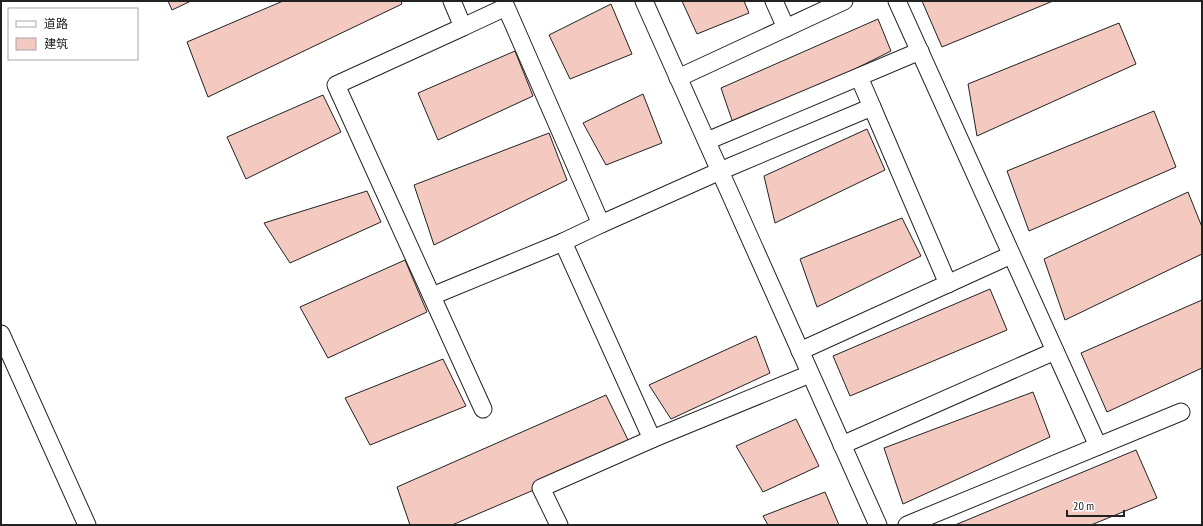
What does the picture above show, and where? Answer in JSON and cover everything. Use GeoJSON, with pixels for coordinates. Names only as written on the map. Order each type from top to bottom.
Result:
{"type":"FeatureCollection","features":[{"type":"Feature","properties":{"kind":"street"},"geometry":{"type":"LineString","coordinates":[[452,1],[463,27]]}},
{"type":"Feature","properties":{"kind":"street"},"geometry":{"type":"LineString","coordinates":[[644,1],[878,525]]}},
{"type":"Feature","properties":{"kind":"street"},"geometry":{"type":"LineString","coordinates":[[678,78],[804,19],[774,1]]}},
{"type":"Feature","properties":{"kind":"street"},"geometry":{"type":"LineString","coordinates":[[897,1],[1098,446]]}},
{"type":"Feature","properties":{"kind":"street"},"geometry":{"type":"LineString","coordinates":[[483,409],[336,85],[506,7],[601,224]]}},
{"type":"Feature","properties":{"kind":"street"},"geometry":{"type":"LineString","coordinates":[[707,141],[920,51]]}},
{"type":"Feature","properties":{"kind":"street"},"geometry":{"type":"LineString","coordinates":[[859,77],[948,284]]}},
{"type":"Feature","properties":{"kind":"street"},"geometry":{"type":"LineString","coordinates":[[432,296],[563,242],[720,171],[872,107]]}},
{"type":"Feature","properties":{"kind":"street"},"geometry":{"type":"LineString","coordinates":[[563,242],[652,439]]}},
{"type":"Feature","properties":{"kind":"street"},"geometry":{"type":"LineString","coordinates":[[800,351],[1011,255]]}},
{"type":"Feature","properties":{"kind":"street"},"geometry":{"type":"LineString","coordinates":[[1,334],[87,525]]}},
{"type":"Feature","properties":{"kind":"street"},"geometry":{"type":"LineString","coordinates":[[842,445],[1055,351]]}},
{"type":"Feature","properties":{"kind":"street"},"geometry":{"type":"LineString","coordinates":[[559,525],[541,488],[652,439],[810,374]]}},
{"type":"Feature","properties":{"kind":"street"},"geometry":{"type":"LineString","coordinates":[[907,525],[1181,412]]}},
{"type":"Feature","properties":{"kind":"building"},"geometry":{"type":"Polygon","coordinates":[[[168,1],[191,1],[172,10],[168,1]]]}},
{"type":"Feature","properties":{"kind":"building"},"geometry":{"type":"Polygon","coordinates":[[[283,1],[401,1],[402,4],[208,97],[187,42],[283,1]]]}},
{"type":"Feature","properties":{"kind":"building"},"geometry":{"type":"Polygon","coordinates":[[[682,1],[744,1],[749,13],[697,34],[682,1]]]}},
{"type":"Feature","properties":{"kind":"building"},"geometry":{"type":"Polygon","coordinates":[[[922,1],[1053,1],[942,47],[922,1]]]}},
{"type":"Feature","properties":{"kind":"building"},"geometry":{"type":"Polygon","coordinates":[[[611,4],[632,54],[570,79],[549,35],[611,4]]]}},
{"type":"Feature","properties":{"kind":"building"},"geometry":{"type":"Polygon","coordinates":[[[878,19],[891,51],[735,129],[721,88],[878,19]]]}},
{"type":"Feature","properties":{"kind":"building"},"geometry":{"type":"Polygon","coordinates":[[[1119,23],[1136,64],[977,136],[968,84],[1119,23]]]}},
{"type":"Feature","properties":{"kind":"building"},"geometry":{"type":"Polygon","coordinates":[[[515,51],[533,96],[438,140],[418,93],[515,51]]]}},
{"type":"Feature","properties":{"kind":"building"},"geometry":{"type":"Polygon","coordinates":[[[643,94],[662,143],[606,165],[583,123],[643,94]]]}},
{"type":"Feature","properties":{"kind":"building"},"geometry":{"type":"Polygon","coordinates":[[[323,95],[341,132],[246,179],[227,137],[323,95]]]}},
{"type":"Feature","properties":{"kind":"building"},"geometry":{"type":"Polygon","coordinates":[[[1154,111],[1176,167],[1029,231],[1007,171],[1154,111]]]}},
{"type":"Feature","properties":{"kind":"building"},"geometry":{"type":"Polygon","coordinates":[[[867,129],[885,170],[775,223],[764,176],[867,129]]]}},
{"type":"Feature","properties":{"kind":"building"},"geometry":{"type":"Polygon","coordinates":[[[549,133],[567,180],[434,245],[414,185],[549,133]]]}},
{"type":"Feature","properties":{"kind":"building"},"geometry":{"type":"Polygon","coordinates":[[[367,191],[381,222],[290,263],[264,223],[367,191]]]}},
{"type":"Feature","properties":{"kind":"building"},"geometry":{"type":"Polygon","coordinates":[[[1188,192],[1202,227],[1202,254],[1065,320],[1044,259],[1188,192]]]}},
{"type":"Feature","properties":{"kind":"building"},"geometry":{"type":"Polygon","coordinates":[[[902,218],[921,256],[817,307],[800,259],[902,218]]]}},
{"type":"Feature","properties":{"kind":"building"},"geometry":{"type":"Polygon","coordinates":[[[405,260],[427,312],[328,358],[300,307],[405,260]]]}},
{"type":"Feature","properties":{"kind":"building"},"geometry":{"type":"Polygon","coordinates":[[[990,289],[1007,330],[850,396],[833,356],[990,289]]]}},
{"type":"Feature","properties":{"kind":"building"},"geometry":{"type":"Polygon","coordinates":[[[1202,300],[1202,368],[1107,412],[1081,353],[1202,300]]]}},
{"type":"Feature","properties":{"kind":"building"},"geometry":{"type":"Polygon","coordinates":[[[756,336],[770,373],[671,419],[649,385],[756,336]]]}},
{"type":"Feature","properties":{"kind":"building"},"geometry":{"type":"Polygon","coordinates":[[[443,359],[466,406],[370,445],[345,398],[443,359]]]}},
{"type":"Feature","properties":{"kind":"building"},"geometry":{"type":"Polygon","coordinates":[[[1033,392],[1050,437],[903,504],[884,448],[1033,392]]]}},
{"type":"Feature","properties":{"kind":"building"},"geometry":{"type":"Polygon","coordinates":[[[606,395],[632,448],[452,525],[410,525],[397,487],[606,395]]]}},
{"type":"Feature","properties":{"kind":"building"},"geometry":{"type":"Polygon","coordinates":[[[796,419],[819,466],[763,492],[736,446],[796,419]]]}},
{"type":"Feature","properties":{"kind":"building"},"geometry":{"type":"Polygon","coordinates":[[[1136,450],[1157,498],[1091,525],[955,525],[1136,450]]]}},
{"type":"Feature","properties":{"kind":"building"},"geometry":{"type":"Polygon","coordinates":[[[825,492],[839,525],[768,525],[763,516],[825,492]]]}}]}
